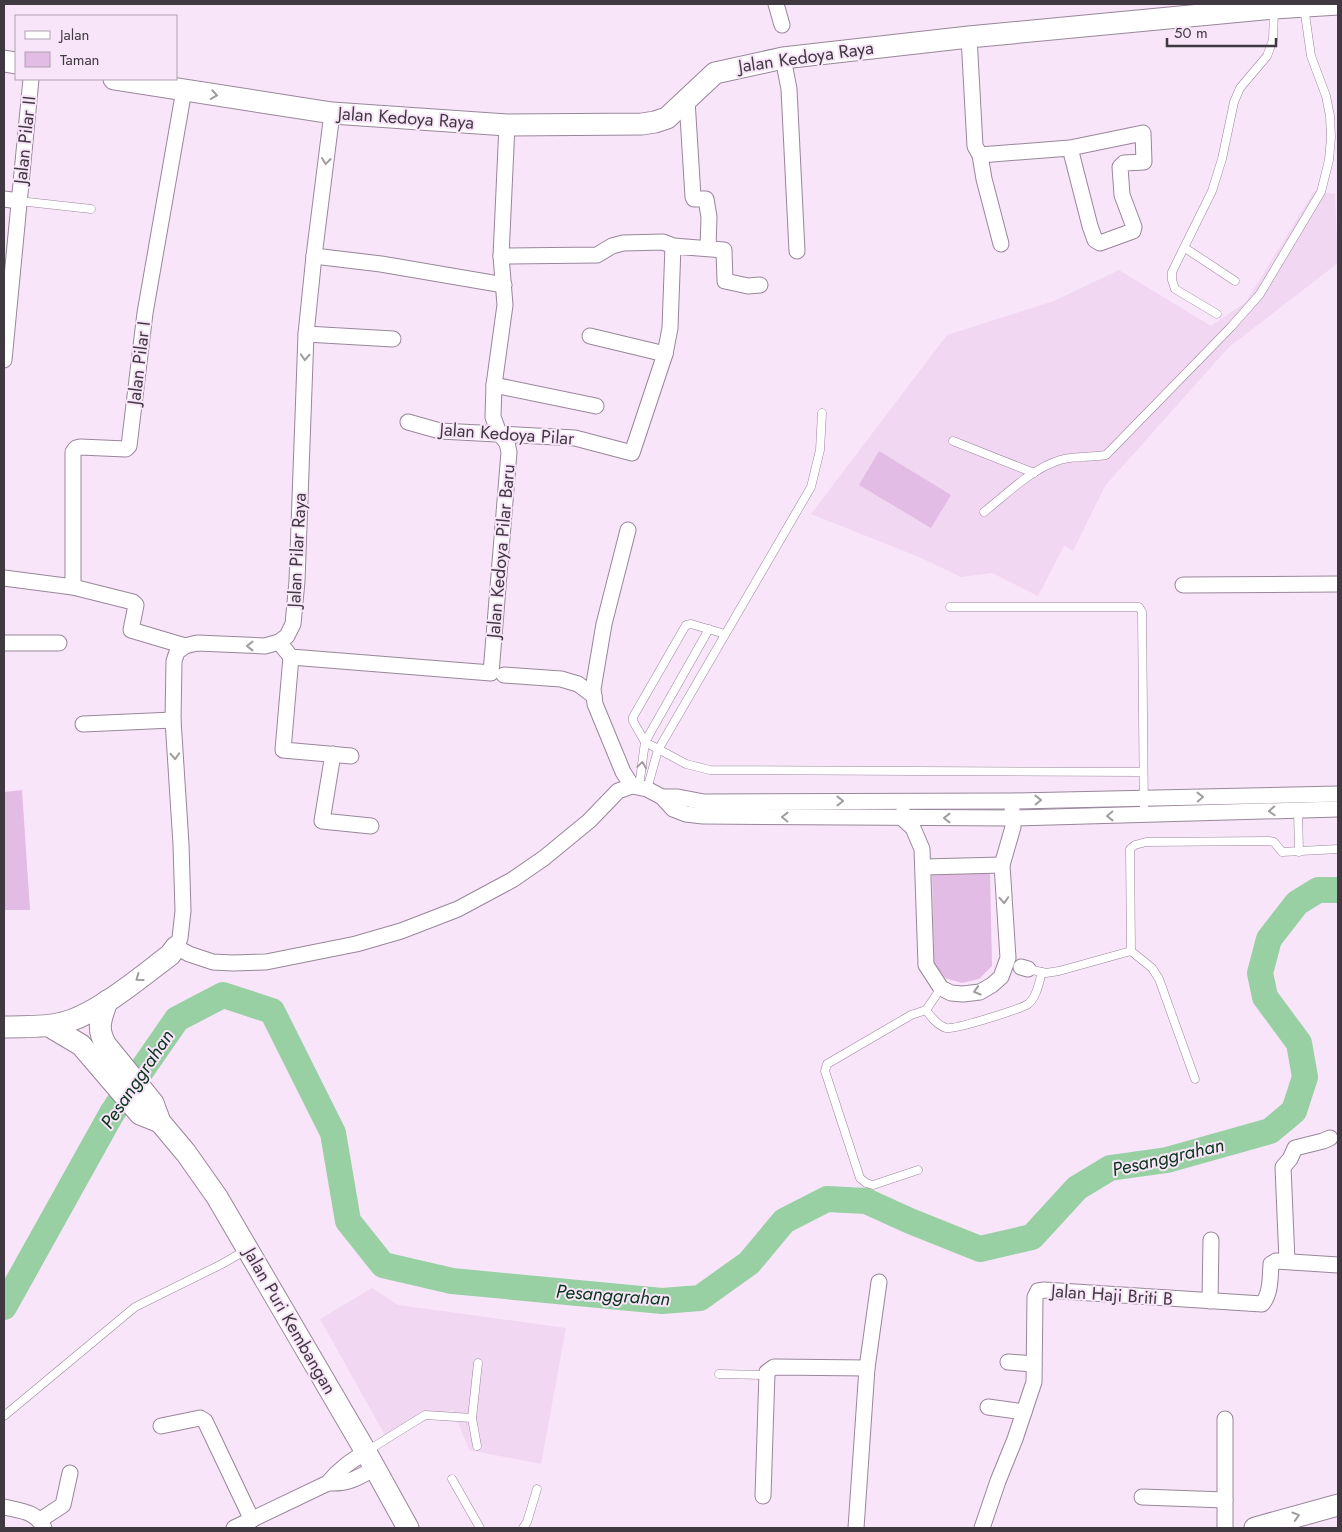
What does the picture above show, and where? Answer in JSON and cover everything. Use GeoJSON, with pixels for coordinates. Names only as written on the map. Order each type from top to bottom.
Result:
{"type":"FeatureCollection","features":[{"type":"Feature","properties":{"kind":"street"},"geometry":{"type":"LineString","coordinates":[[776,4],[782,25]]}},
{"type":"Feature","properties":{"kind":"street","name":"Jalan Kedoya Raya"},"geometry":{"type":"LineString","coordinates":[[120,80],[332,113],[507,125],[642,124],[667,118],[715,73],[784,58],[969,37],[1274,8],[1338,4]]}},
{"type":"Feature","properties":{"kind":"street"},"geometry":{"type":"LineString","coordinates":[[969,37],[975,146],[980,155],[984,179],[1001,244]]}},
{"type":"Feature","properties":{"kind":"street"},"geometry":{"type":"LineString","coordinates":[[784,58],[789,89],[797,251]]}},
{"type":"Feature","properties":{"kind":"street","name":"Jalan Pilar II"},"geometry":{"type":"LineString","coordinates":[[4,360],[32,80]]}},
{"type":"Feature","properties":{"kind":"street","name":"Jalan Pilar I"},"geometry":{"type":"LineString","coordinates":[[73,587],[73,452],[76,448],[80,447],[126,449],[129,446],[145,313],[184,90]]}},
{"type":"Feature","properties":{"kind":"street"},"geometry":{"type":"LineString","coordinates":[[686,100],[693,197],[694,199],[706,199],[709,216],[708,248]]}},
{"type":"Feature","properties":{"kind":"street","name":"Jalan Pilar Raya"},"geometry":{"type":"LineString","coordinates":[[279,642],[287,636],[293,624],[296,609],[306,334],[332,113]]}},
{"type":"Feature","properties":{"kind":"street","name":"Jalan Kedoya Pilar Baru"},"geometry":{"type":"LineString","coordinates":[[497,674],[508,462],[507,443],[493,417],[494,385],[505,304],[501,256],[507,125]]}},
{"type":"Feature","properties":{"kind":"street"},"geometry":{"type":"LineString","coordinates":[[980,155],[1070,148],[1143,133],[1144,162],[1124,163],[1120,167],[1122,195],[1134,227],[1133,231],[1100,243],[1096,242],[1090,226],[1070,148]]}},
{"type":"Feature","properties":{"kind":"street","name":"Jalan Pilar II"},"geometry":{"type":"LineString","coordinates":[[4,199],[19,201]]}},
{"type":"Feature","properties":{"kind":"street"},"geometry":{"type":"LineString","coordinates":[[501,256],[597,255],[612,246],[623,243],[663,242],[673,246],[724,250],[726,281],[748,286],[760,285]]}},
{"type":"Feature","properties":{"kind":"street","name":"Jalan Kedoya Pilar"},"geometry":{"type":"LineString","coordinates":[[408,422],[440,431],[576,438],[632,453],[665,354],[670,328],[673,246]]}},
{"type":"Feature","properties":{"kind":"street"},"geometry":{"type":"LineString","coordinates":[[314,256],[380,264],[504,285]]}},
{"type":"Feature","properties":{"kind":"street"},"geometry":{"type":"LineString","coordinates":[[306,334],[393,339]]}},
{"type":"Feature","properties":{"kind":"street"},"geometry":{"type":"LineString","coordinates":[[590,336],[665,354]]}},
{"type":"Feature","properties":{"kind":"street"},"geometry":{"type":"LineString","coordinates":[[494,385],[596,406]]}},
{"type":"Feature","properties":{"kind":"street"},"geometry":{"type":"LineString","coordinates":[[628,530],[604,624],[593,689],[595,704],[623,772],[639,787],[662,797],[678,797],[704,802],[1012,800],[1338,794]]}},
{"type":"Feature","properties":{"kind":"street"},"geometry":{"type":"LineString","coordinates":[[4,578],[73,587],[133,602],[136,605],[131,630],[185,646],[197,644],[265,646],[279,642],[291,657],[283,750],[351,756]]}},
{"type":"Feature","properties":{"kind":"street"},"geometry":{"type":"LineString","coordinates":[[1183,585],[1338,584]]}},
{"type":"Feature","properties":{"kind":"street"},"geometry":{"type":"LineString","coordinates":[[4,642],[59,643]]}},
{"type":"Feature","properties":{"kind":"street"},"geometry":{"type":"LineString","coordinates":[[185,646],[178,652],[174,661],[173,720],[183,910],[181,932],[176,947],[189,954],[213,962],[266,962],[356,944],[401,931],[458,909],[480,899],[544,858],[582,827],[618,791],[639,787]]}},
{"type":"Feature","properties":{"kind":"street"},"geometry":{"type":"LineString","coordinates":[[291,657],[561,679],[578,684],[594,696]]}},
{"type":"Feature","properties":{"kind":"street"},"geometry":{"type":"LineString","coordinates":[[82,724],[173,720]]}},
{"type":"Feature","properties":{"kind":"street"},"geometry":{"type":"LineString","coordinates":[[334,754],[322,821],[371,826]]}},
{"type":"Feature","properties":{"kind":"street"},"geometry":{"type":"LineString","coordinates":[[662,797],[673,809],[686,814],[703,816],[903,819],[1013,818],[1338,810]]}},
{"type":"Feature","properties":{"kind":"street"},"geometry":{"type":"LineString","coordinates":[[903,801],[903,819],[913,828],[922,849],[926,965],[941,988],[951,993],[964,994],[980,992],[992,986],[1001,977],[1008,958],[1002,865],[1013,827],[1012,800]]}},
{"type":"Feature","properties":{"kind":"street"},"geometry":{"type":"LineString","coordinates":[[924,867],[1002,865]]}},
{"type":"Feature","properties":{"kind":"street","name":"Jalan Puri Kembangan"},"geometry":{"type":"LineString","coordinates":[[4,1026],[49,1026],[77,1019],[107,1001],[170,955],[176,947]]}},
{"type":"Feature","properties":{"kind":"street","name":"Jalan Puri Kembangan"},"geometry":{"type":"LineString","coordinates":[[98,1050],[99,1025],[107,1001]]}},
{"type":"Feature","properties":{"kind":"street","name":"Jalan Puri Kembangan"},"geometry":{"type":"LineString","coordinates":[[49,1026],[98,1050],[186,1153],[212,1189],[371,1460],[408,1528]]}},
{"type":"Feature","properties":{"kind":"street"},"geometry":{"type":"LineString","coordinates":[[1330,1138],[1295,1148],[1290,1160],[1283,1167],[1287,1261],[1338,1265]]}},
{"type":"Feature","properties":{"kind":"street"},"geometry":{"type":"LineString","coordinates":[[1210,1301],[1211,1240]]}},
{"type":"Feature","properties":{"kind":"street","name":"Jalan Haji Briti B"},"geometry":{"type":"LineString","coordinates":[[982,1528],[1034,1382],[1035,1297],[1038,1291],[1262,1304],[1266,1299],[1271,1264],[1276,1261],[1287,1261]]}},
{"type":"Feature","properties":{"kind":"street"},"geometry":{"type":"LineString","coordinates":[[856,1528],[867,1368],[879,1282]]}},
{"type":"Feature","properties":{"kind":"street"},"geometry":{"type":"LineString","coordinates":[[1008,1362],[1034,1364]]}},
{"type":"Feature","properties":{"kind":"street"},"geometry":{"type":"LineString","coordinates":[[763,1496],[768,1372],[774,1367],[867,1368]]}},
{"type":"Feature","properties":{"kind":"street"},"geometry":{"type":"LineString","coordinates":[[988,1407],[1024,1412]]}},
{"type":"Feature","properties":{"kind":"street"},"geometry":{"type":"LineString","coordinates":[[161,1426],[200,1418],[205,1421],[252,1520]]}},
{"type":"Feature","properties":{"kind":"street"},"geometry":{"type":"LineString","coordinates":[[1225,1418],[1225,1528]]}},
{"type":"Feature","properties":{"kind":"street"},"geometry":{"type":"LineString","coordinates":[[234,1528],[328,1484],[342,1484],[353,1480],[371,1460]]}},
{"type":"Feature","properties":{"kind":"street"},"geometry":{"type":"LineString","coordinates":[[4,1506],[32,1514],[42,1524],[63,1505],[70,1473]]}},
{"type":"Feature","properties":{"kind":"street"},"geometry":{"type":"LineString","coordinates":[[1142,1497],[1225,1500]]}},
{"type":"Feature","properties":{"kind":"street"},"geometry":{"type":"LineString","coordinates":[[1255,1528],[1338,1505]]}},
{"type":"Feature","properties":{"kind":"lane"},"geometry":{"type":"LineString","coordinates":[[984,512],[1034,473],[1061,460],[1106,455],[1232,327],[1260,294],[1321,192],[1329,160],[1330,116],[1326,96],[1311,56],[1309,5]]}},
{"type":"Feature","properties":{"kind":"lane"},"geometry":{"type":"LineString","coordinates":[[1218,314],[1175,289],[1172,272],[1212,191],[1222,159],[1234,102],[1240,88],[1267,56],[1273,40],[1274,8]]}},
{"type":"Feature","properties":{"kind":"lane"},"geometry":{"type":"LineString","coordinates":[[19,201],[91,209]]}},
{"type":"Feature","properties":{"kind":"lane"},"geometry":{"type":"LineString","coordinates":[[1185,248],[1235,281]]}},
{"type":"Feature","properties":{"kind":"lane"},"geometry":{"type":"LineString","coordinates":[[639,787],[658,750],[810,487],[820,450],[822,413]]}},
{"type":"Feature","properties":{"kind":"lane"},"geometry":{"type":"LineString","coordinates":[[953,441],[1034,473]]}},
{"type":"Feature","properties":{"kind":"lane"},"geometry":{"type":"LineString","coordinates":[[950,607],[1139,607],[1142,612],[1144,815]]}},
{"type":"Feature","properties":{"kind":"lane"},"geometry":{"type":"LineString","coordinates":[[725,634],[691,624],[686,625],[633,717],[645,742],[686,764],[710,770],[1143,772]]}},
{"type":"Feature","properties":{"kind":"lane"},"geometry":{"type":"LineString","coordinates":[[639,787],[645,742],[709,629]]}},
{"type":"Feature","properties":{"kind":"lane"},"geometry":{"type":"LineString","coordinates":[[1298,810],[1299,852]]}},
{"type":"Feature","properties":{"kind":"lane"},"geometry":{"type":"LineString","coordinates":[[1131,951],[1130,849],[1135,845],[1146,842],[1269,840],[1274,842],[1282,852],[1338,849]]}},
{"type":"Feature","properties":{"kind":"lane"},"geometry":{"type":"LineString","coordinates":[[1008,958],[1030,969],[1046,973],[1131,951]]}},
{"type":"Feature","properties":{"kind":"lane"},"geometry":{"type":"LineString","coordinates":[[1131,951],[1152,968],[1159,979],[1195,1079]]}},
{"type":"Feature","properties":{"kind":"lane"},"geometry":{"type":"LineString","coordinates":[[926,1010],[932,1020],[946,1028],[967,1026],[1028,1004],[1036,992],[1030,969]]}},
{"type":"Feature","properties":{"kind":"lane"},"geometry":{"type":"LineString","coordinates":[[918,1170],[873,1185],[866,1183],[860,1178],[825,1071],[827,1064],[911,1015],[926,1010],[941,988]]}},
{"type":"Feature","properties":{"kind":"lane"},"geometry":{"type":"LineString","coordinates":[[4,1416],[135,1307],[222,1264],[247,1249]]}},
{"type":"Feature","properties":{"kind":"lane"},"geometry":{"type":"LineString","coordinates":[[477,1446],[472,1418],[478,1363]]}},
{"type":"Feature","properties":{"kind":"lane"},"geometry":{"type":"LineString","coordinates":[[719,1374],[767,1375]]}},
{"type":"Feature","properties":{"kind":"lane"},"geometry":{"type":"LineString","coordinates":[[371,1460],[426,1415],[472,1418]]}},
{"type":"Feature","properties":{"kind":"lane"},"geometry":{"type":"LineString","coordinates":[[452,1479],[480,1528]]}},
{"type":"Feature","properties":{"kind":"lane"},"geometry":{"type":"LineString","coordinates":[[523,1528],[527,1522],[537,1489]]}},
{"type":"Feature","properties":{"kind":"shaded area"},"geometry":{"type":"Polygon","coordinates":[[[1314,191],[1335,194],[1338,263],[1228,348],[1105,486],[1073,551],[1064,546],[1038,596],[992,573],[961,577],[919,557],[811,514],[947,335],[1054,301],[1119,270],[1211,326],[1246,302],[1314,191]]]}},
{"type":"Feature","properties":{"kind":"shaded area"},"geometry":{"type":"Polygon","coordinates":[[[372,1288],[398,1305],[566,1328],[541,1464],[469,1450],[453,1410],[386,1437],[320,1319],[372,1288]]]}},
{"type":"Feature","properties":{"kind":"green space"},"geometry":{"type":"Polygon","coordinates":[[[879,451],[951,495],[931,528],[859,485],[879,451]]]}},
{"type":"Feature","properties":{"kind":"green space"},"geometry":{"type":"Polygon","coordinates":[[[22,790],[30,910],[4,910],[4,792],[22,790]]]}},
{"type":"Feature","properties":{"kind":"green space"},"geometry":{"type":"Polygon","coordinates":[[[990,872],[992,966],[979,979],[962,983],[945,978],[934,964],[932,873],[990,872]]]}},
{"type":"Feature","properties":{"kind":"waterway","name":"Pesanggrahan"},"geometry":{"type":"LineString","coordinates":[[4,1307],[112,1113],[177,1019],[223,995],[272,1011],[333,1133],[348,1221],[383,1265],[452,1281],[662,1301],[700,1298],[749,1263],[784,1221],[827,1199],[866,1201],[980,1249],[1032,1237],[1077,1188],[1110,1168],[1167,1160],[1270,1131],[1294,1111],[1305,1077],[1299,1043],[1265,997],[1260,973],[1269,939],[1297,903],[1318,890],[1338,890]]}}]}
